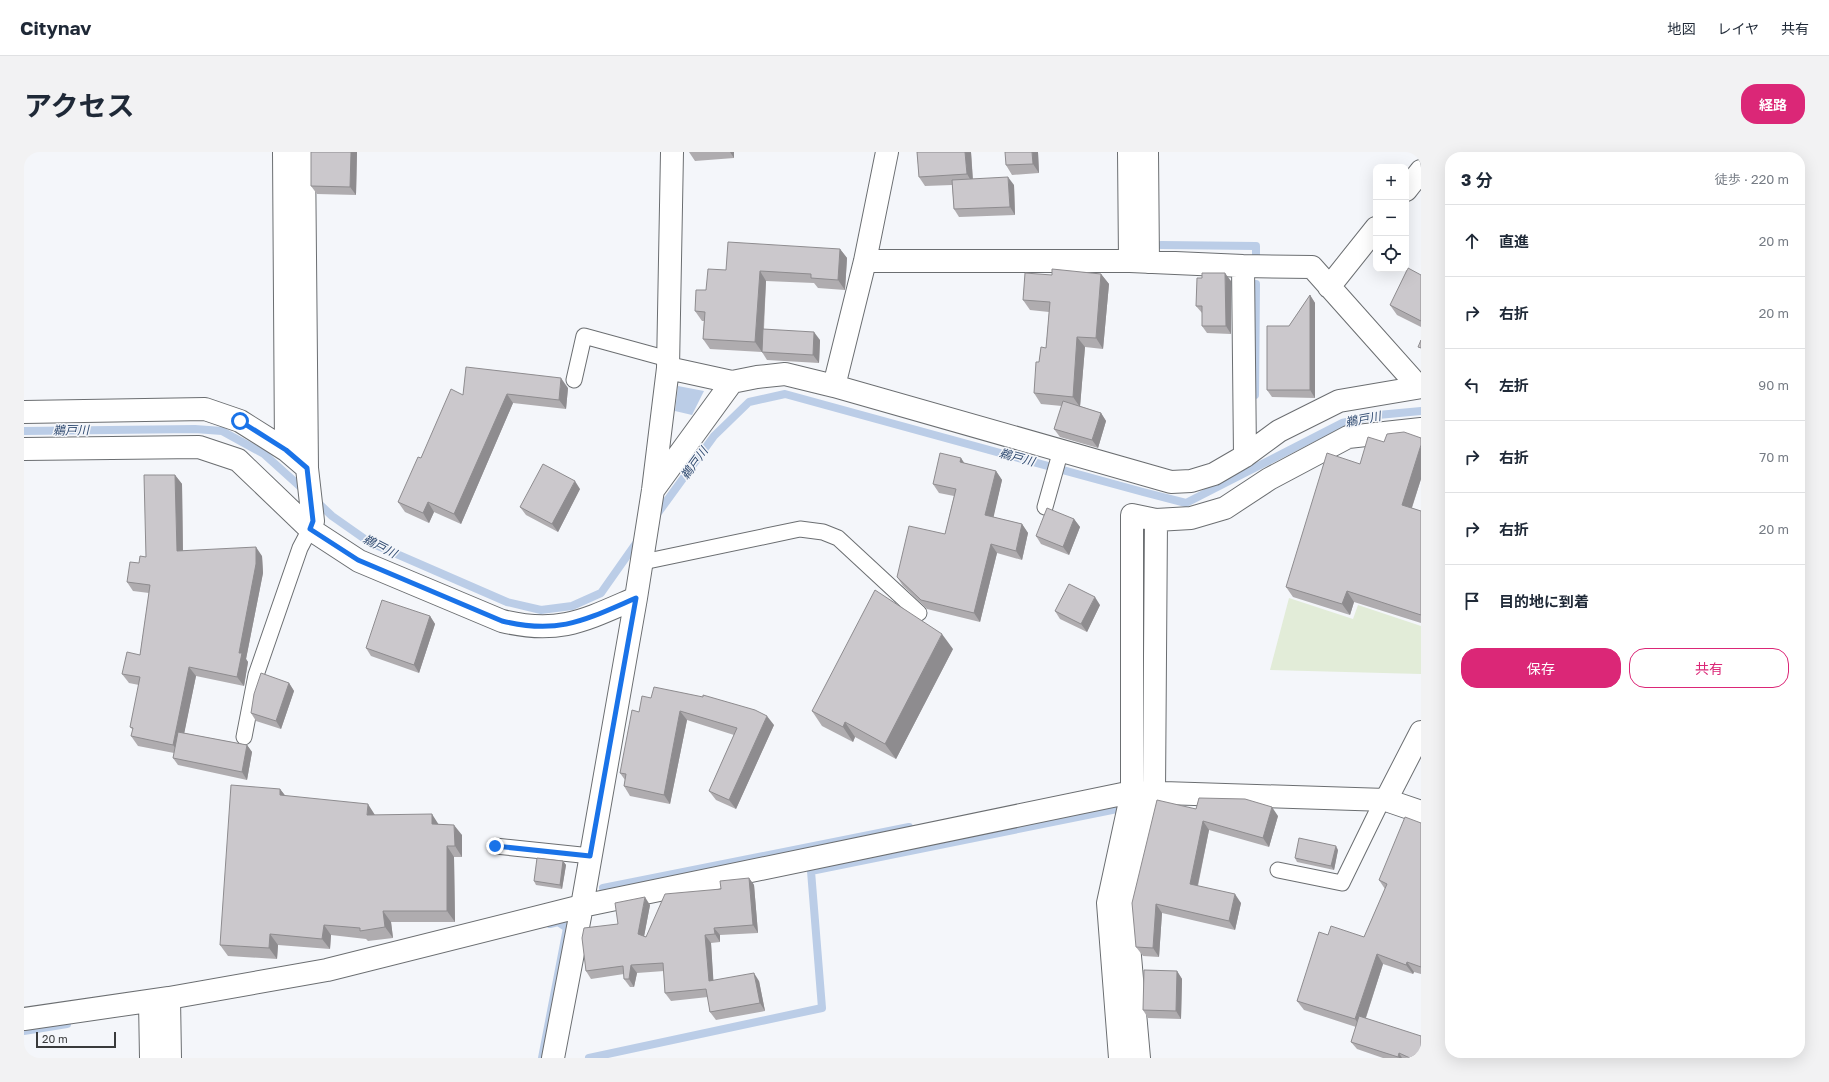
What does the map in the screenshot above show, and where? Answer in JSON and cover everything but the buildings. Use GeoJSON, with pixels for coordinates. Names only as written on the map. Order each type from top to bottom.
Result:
{"type":"FeatureCollection","features":[{"type":"Feature","properties":{"kind":"street"},"geometry":{"type":"LineString","coordinates":[[284,152],[286,450]]}},
{"type":"Feature","properties":{"kind":"street"},"geometry":{"type":"LineString","coordinates":[[304,152],[308,473],[311,525]]}},
{"type":"Feature","properties":{"kind":"street"},"geometry":{"type":"LineString","coordinates":[[553,1058],[582,906],[652,500],[668,363],[672,152]]}},
{"type":"Feature","properties":{"kind":"street"},"geometry":{"type":"LineString","coordinates":[[834,386],[865,262],[887,152]]}},
{"type":"Feature","properties":{"kind":"street"},"geometry":{"type":"LineString","coordinates":[[1129,152],[1139,261]]}},
{"type":"Feature","properties":{"kind":"street"},"geometry":{"type":"LineString","coordinates":[[1139,261],[1147,152]]}},
{"type":"Feature","properties":{"kind":"street"},"geometry":{"type":"LineString","coordinates":[[1409,186],[1421,171]]}},
{"type":"Feature","properties":{"kind":"street"},"geometry":{"type":"LineString","coordinates":[[1330,287],[1373,232]]}},
{"type":"Feature","properties":{"kind":"street"},"geometry":{"type":"LineString","coordinates":[[865,262],[1139,261],[1244,266],[1312,267],[1420,387]]}},
{"type":"Feature","properties":{"kind":"street"},"geometry":{"type":"LineString","coordinates":[[1244,266],[1245,456]]}},
{"type":"Feature","properties":{"kind":"street"},"geometry":{"type":"LineString","coordinates":[[668,363],[732,382],[757,377],[786,374],[834,386],[1060,455],[1171,482],[1191,481],[1214,474],[1245,456],[1279,431],[1339,401],[1420,387]]}},
{"type":"Feature","properties":{"kind":"street"},"geometry":{"type":"LineString","coordinates":[[652,500],[732,382]]}},
{"type":"Feature","properties":{"kind":"street"},"geometry":{"type":"LineString","coordinates":[[24,412],[205,409],[240,421],[286,450],[308,473]]}},
{"type":"Feature","properties":{"kind":"street"},"geometry":{"type":"LineString","coordinates":[[1120,1058],[1108,903],[1132,792],[1132,515],[1156,520],[1191,518],[1225,508],[1269,479],[1348,437],[1421,430]]}},
{"type":"Feature","properties":{"kind":"street"},"geometry":{"type":"LineString","coordinates":[[24,449],[199,448],[238,460],[311,525],[358,560],[502,621],[524,626],[552,627],[583,621],[636,598]]}},
{"type":"Feature","properties":{"kind":"street"},"geometry":{"type":"LineString","coordinates":[[1139,1058],[1126,911],[1154,792],[1156,520]]}},
{"type":"Feature","properties":{"kind":"street"},"geometry":{"type":"LineString","coordinates":[[1384,800],[1421,732]]}},
{"type":"Feature","properties":{"kind":"street"},"geometry":{"type":"LineString","coordinates":[[24,1019],[160,999],[327,970],[582,906],[1132,792],[1384,800],[1421,812]]}},
{"type":"Feature","properties":{"kind":"street"},"geometry":{"type":"LineString","coordinates":[[151,1058],[160,999]]}},
{"type":"Feature","properties":{"kind":"street"},"geometry":{"type":"LineString","coordinates":[[160,999],[170,1058]]}},
{"type":"Feature","properties":{"kind":"lane"},"geometry":{"type":"LineString","coordinates":[[574,380],[584,336],[668,363]]}},
{"type":"Feature","properties":{"kind":"lane"},"geometry":{"type":"LineString","coordinates":[[1045,507],[1060,455]]}},
{"type":"Feature","properties":{"kind":"lane"},"geometry":{"type":"LineString","coordinates":[[244,737],[256,675],[300,548],[311,525]]}},
{"type":"Feature","properties":{"kind":"lane"},"geometry":{"type":"LineString","coordinates":[[643,559],[800,530],[823,532],[838,538],[919,613]]}},
{"type":"Feature","properties":{"kind":"lane"},"geometry":{"type":"LineString","coordinates":[[1278,870],[1342,883],[1384,800]]}},
{"type":"Feature","properties":{"kind":"lane"},"geometry":{"type":"LineString","coordinates":[[495,846],[590,856]]}},
{"type":"Feature","properties":{"kind":"green space"},"geometry":{"type":"Polygon","coordinates":[[[1289,598],[1353,619],[1358,605],[1421,626],[1421,674],[1270,670],[1289,598]]]}},
{"type":"Feature","properties":{"kind":"water"},"geometry":{"type":"Polygon","coordinates":[[[678,386],[704,391],[692,415],[675,411],[678,386]]]}},
{"type":"Feature","properties":{"kind":"waterway"},"geometry":{"type":"LineString","coordinates":[[1161,245],[1256,246],[1256,255]]}},
{"type":"Feature","properties":{"kind":"waterway"},"geometry":{"type":"LineString","coordinates":[[1255,395],[1256,284]]}},
{"type":"Feature","properties":{"kind":"waterway","name":"鵜戸川"},"geometry":{"type":"LineString","coordinates":[[655,517],[714,436],[749,402],[785,394],[1186,503],[1342,423],[1378,415],[1421,411]]}},
{"type":"Feature","properties":{"kind":"waterway","name":"鵜戸川"},"geometry":{"type":"LineString","coordinates":[[24,431],[195,429],[222,431],[264,454],[305,491]]}},
{"type":"Feature","properties":{"kind":"waterway","name":"鵜戸川"},"geometry":{"type":"LineString","coordinates":[[315,500],[332,516],[369,542],[507,602],[541,610],[572,606],[601,593],[639,539]]}},
{"type":"Feature","properties":{"kind":"waterway"},"geometry":{"type":"LineString","coordinates":[[1143,595],[1144,699]]}},
{"type":"Feature","properties":{"kind":"waterway"},"geometry":{"type":"LineString","coordinates":[[589,1058],[822,1008],[811,871],[1117,809]]}},
{"type":"Feature","properties":{"kind":"waterway"},"geometry":{"type":"LineString","coordinates":[[603,888],[909,827]]}},
{"type":"Feature","properties":{"kind":"waterway"},"geometry":{"type":"LineString","coordinates":[[542,1058],[567,928],[558,922],[550,924]]}},
{"type":"Feature","properties":{"kind":"waterway"},"geometry":{"type":"LineString","coordinates":[[24,1031],[67,1024]]}},
{"type":"Feature","properties":{"kind":"route"},"geometry":{"type":"LineString","coordinates":[[240,421],[286,450],[307,468],[313,521],[310,529],[358,560],[502,621],[524,626],[552,627],[583,621],[636,598],[590,856],[495,846]]}}]}
